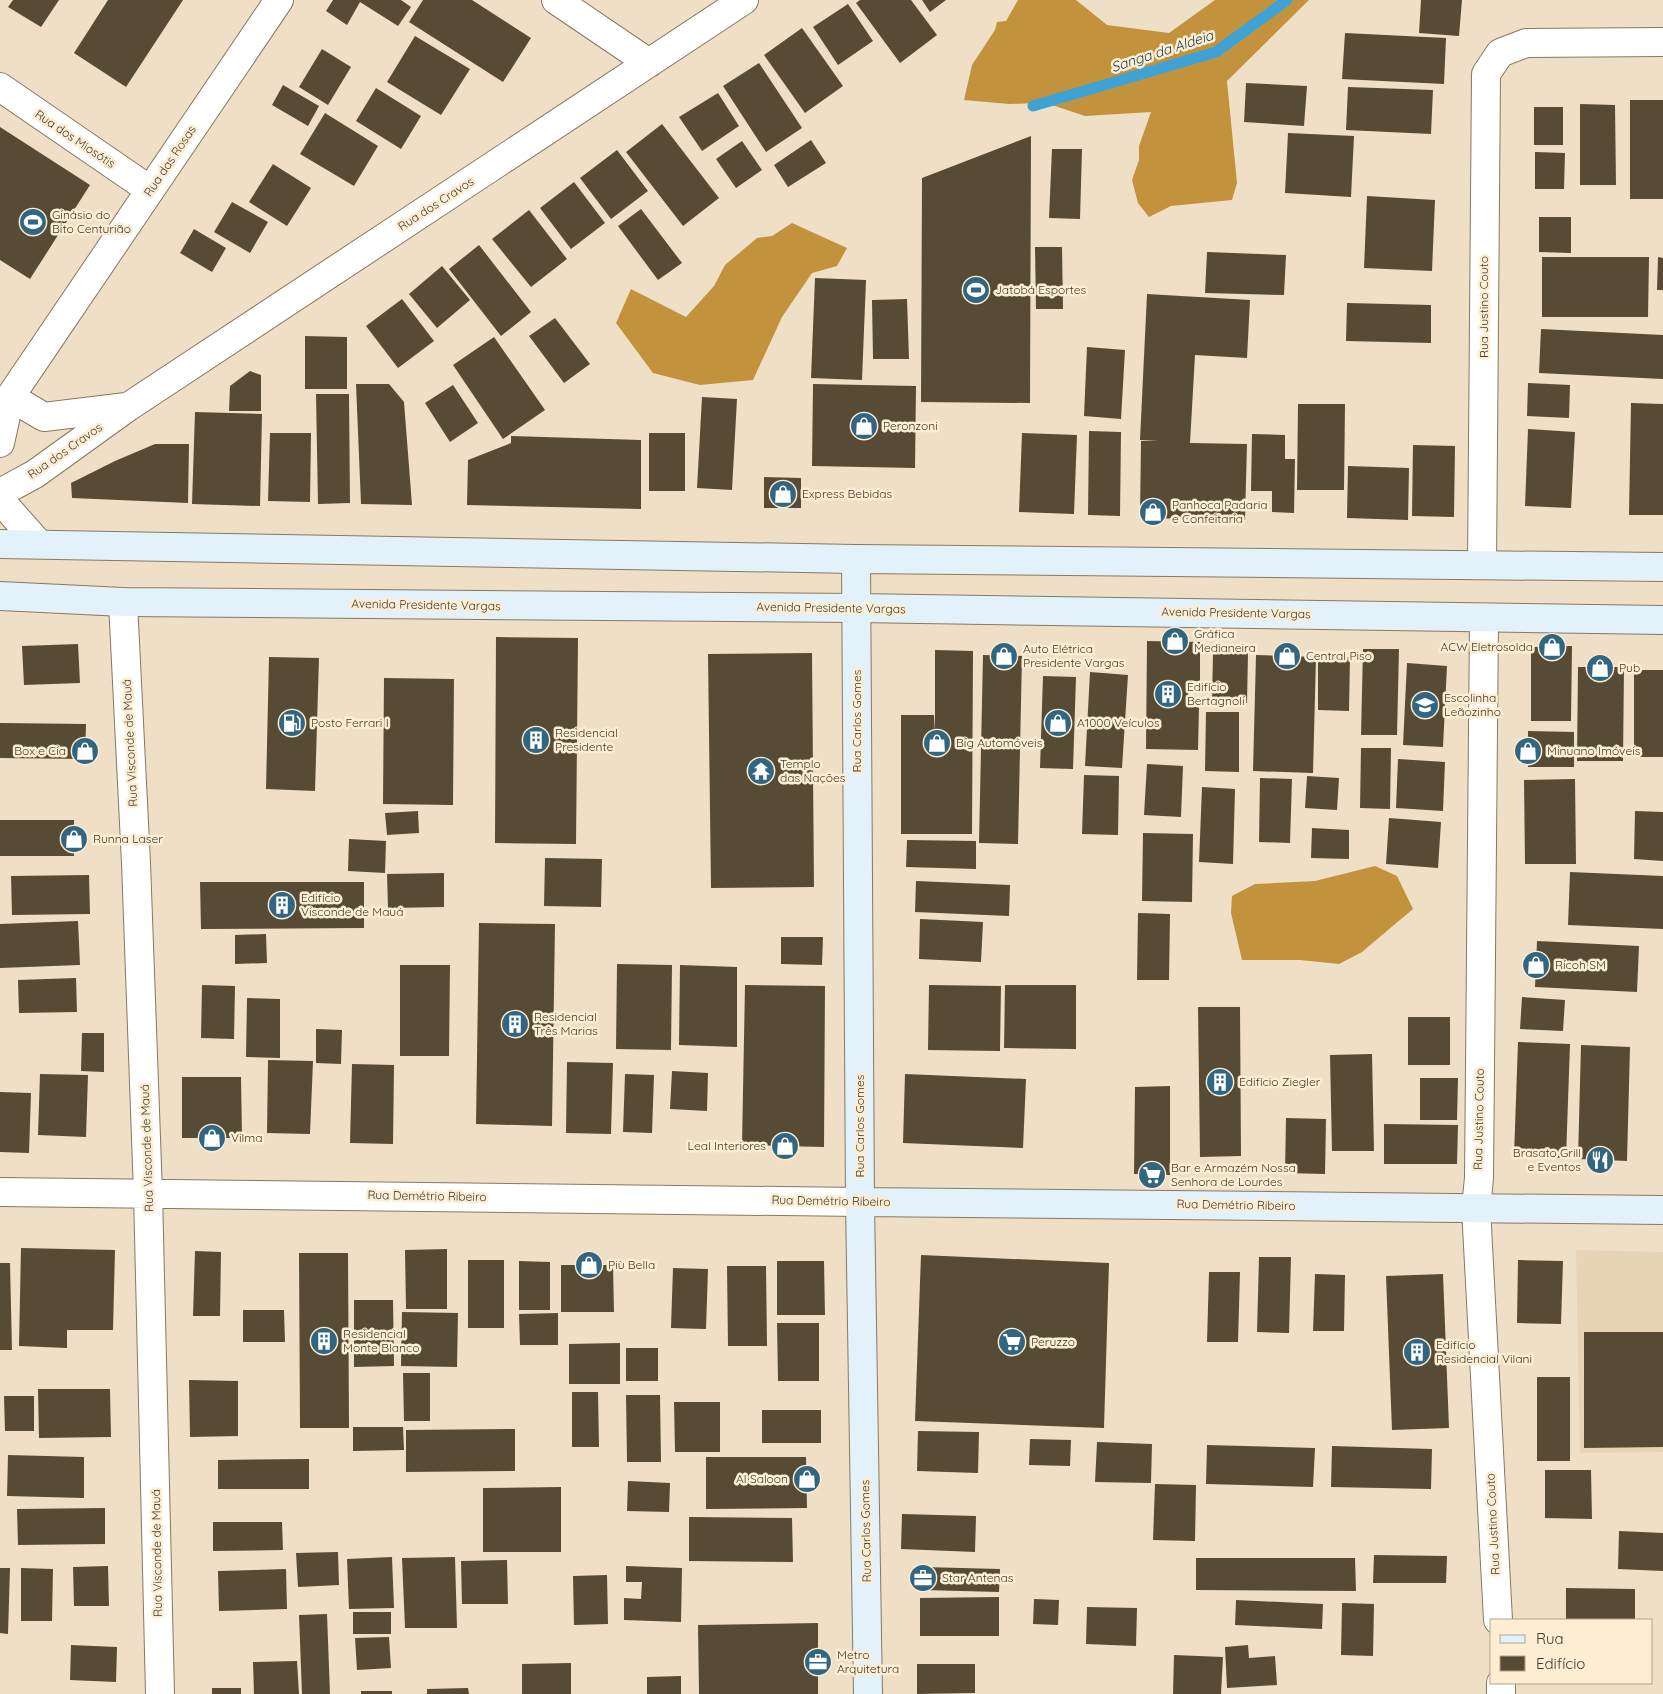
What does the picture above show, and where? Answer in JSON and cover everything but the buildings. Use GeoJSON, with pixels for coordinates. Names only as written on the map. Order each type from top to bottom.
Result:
{"type":"FeatureCollection","features":[{"type":"Feature","properties":{"kind":"main road"},"geometry":{"type":"LineString","coordinates":[[0,544],[856,559],[1663,567]]}},
{"type":"Feature","properties":{"kind":"main road","name":"Rua Carlos Gomes"},"geometry":{"type":"LineString","coordinates":[[856,559],[860,1202],[868,1694]]}},
{"type":"Feature","properties":{"kind":"main road","name":"Avenida Presidente Vargas"},"geometry":{"type":"LineString","coordinates":[[0,596],[123,602],[856,608],[1663,620]]}},
{"type":"Feature","properties":{"kind":"main road","name":"Rua Demétrio Ribeiro"},"geometry":{"type":"LineString","coordinates":[[860,1202],[1663,1210]]}},
{"type":"Feature","properties":{"kind":"street","name":"Rua das Rosas"},"geometry":{"type":"LineString","coordinates":[[0,443],[5,400],[279,0]]}},
{"type":"Feature","properties":{"kind":"street"},"geometry":{"type":"LineString","coordinates":[[556,0],[649,63]]}},
{"type":"Feature","properties":{"kind":"street","name":"Rua dos Cravos"},"geometry":{"type":"LineString","coordinates":[[0,493],[35,474],[128,407],[744,0]]}},
{"type":"Feature","properties":{"kind":"street","name":"Rua Justino Couto"},"geometry":{"type":"LineString","coordinates":[[1482,565],[1486,74],[1500,53],[1526,42],[1663,42]]}},
{"type":"Feature","properties":{"kind":"street","name":"Rua dos Miosótis"},"geometry":{"type":"LineString","coordinates":[[0,88],[150,190]]}},
{"type":"Feature","properties":{"kind":"street","name":"Rua dos Cravos"},"geometry":{"type":"LineString","coordinates":[[5,400],[44,417],[128,407]]}},
{"type":"Feature","properties":{"kind":"street"},"geometry":{"type":"LineString","coordinates":[[0,500],[39,544]]}},
{"type":"Feature","properties":{"kind":"street","name":"Rua Visconde de Mauá"},"geometry":{"type":"LineString","coordinates":[[123,602],[136,862],[148,1193],[160,1694]]}},
{"type":"Feature","properties":{"kind":"street","name":"Rua Justino Couto"},"geometry":{"type":"LineString","coordinates":[[1484,618],[1479,1168],[1476,1208],[1498,1619]]}},
{"type":"Feature","properties":{"kind":"street","name":"Rua Demétrio Ribeiro"},"geometry":{"type":"LineString","coordinates":[[0,1192],[860,1202]]}},
{"type":"Feature","properties":{"kind":"shaded area"},"geometry":{"type":"Polygon","coordinates":[[[1018,0],[1076,0],[1107,25],[1169,33],[1215,0],[1309,0],[1227,81],[1237,183],[1232,200],[1171,206],[1149,217],[1138,203],[1132,180],[1139,160],[1139,146],[1151,112],[1085,116],[1046,103],[1009,104],[964,100],[972,65],[995,30],[997,22],[1006,21],[1018,0]]]}},
{"type":"Feature","properties":{"kind":"shaded area"},"geometry":{"type":"Polygon","coordinates":[[[792,223],[847,248],[837,266],[812,273],[782,317],[753,380],[700,385],[653,373],[616,323],[631,289],[686,317],[714,286],[725,265],[757,238],[772,236],[792,223]]]}},
{"type":"Feature","properties":{"kind":"shaded area"},"geometry":{"type":"Polygon","coordinates":[[[1375,866],[1397,876],[1413,909],[1362,952],[1339,964],[1300,960],[1242,960],[1231,913],[1232,896],[1255,884],[1315,881],[1375,866]]]}},
{"type":"Feature","properties":{"kind":"shaded area"},"geometry":{"type":"Polygon","coordinates":[[[1576,1250],[1663,1252],[1663,1452],[1580,1453],[1576,1250]]]}},
{"type":"Feature","properties":{"kind":"waterway","name":"Sanga da Aldeia"},"geometry":{"type":"LineString","coordinates":[[1033,106],[1216,52],[1287,0]]}},
{"type":"Feature","properties":{"kind":"place","name":"Ginásio do Bito Centurião"},"geometry":{"type":"Point","coordinates":[33,222]}},
{"type":"Feature","properties":{"kind":"place","name":"Jatobá Esportes"},"geometry":{"type":"Point","coordinates":[976,290]}},
{"type":"Feature","properties":{"kind":"place","name":"Peronzoni"},"geometry":{"type":"Point","coordinates":[864,426]}},
{"type":"Feature","properties":{"kind":"place","name":"Express Bebidas"},"geometry":{"type":"Point","coordinates":[783,494]}},
{"type":"Feature","properties":{"kind":"place","name":"Panhoca Padaria e Confeitaria"},"geometry":{"type":"Point","coordinates":[1153,512]}},
{"type":"Feature","properties":{"kind":"place","name":"Gráfica Medianeira"},"geometry":{"type":"Point","coordinates":[1175,641]}},
{"type":"Feature","properties":{"kind":"place","name":"ACW Eletrosolda"},"geometry":{"type":"Point","coordinates":[1552,647]}},
{"type":"Feature","properties":{"kind":"place","name":"Auto Elétrica Presidente Vargas"},"geometry":{"type":"Point","coordinates":[1004,656]}},
{"type":"Feature","properties":{"kind":"place","name":"Central Piso"},"geometry":{"type":"Point","coordinates":[1287,656]}},
{"type":"Feature","properties":{"kind":"place","name":"Pub"},"geometry":{"type":"Point","coordinates":[1600,668]}},
{"type":"Feature","properties":{"kind":"place","name":"Edifício Bertagnoli"},"geometry":{"type":"Point","coordinates":[1168,694]}},
{"type":"Feature","properties":{"kind":"place","name":"Escolinha Leãozinho"},"geometry":{"type":"Point","coordinates":[1425,705]}},
{"type":"Feature","properties":{"kind":"place","name":"Posto Ferrari I"},"geometry":{"type":"Point","coordinates":[292,723]}},
{"type":"Feature","properties":{"kind":"place","name":"A1000 Veículos"},"geometry":{"type":"Point","coordinates":[1058,723]}},
{"type":"Feature","properties":{"kind":"place","name":"Residencial Presidente"},"geometry":{"type":"Point","coordinates":[536,740]}},
{"type":"Feature","properties":{"kind":"place","name":"Big Automóveis"},"geometry":{"type":"Point","coordinates":[937,743]}},
{"type":"Feature","properties":{"kind":"place","name":"Box e Cia"},"geometry":{"type":"Point","coordinates":[85,751]}},
{"type":"Feature","properties":{"kind":"place","name":"Minuano Imóveis"},"geometry":{"type":"Point","coordinates":[1528,751]}},
{"type":"Feature","properties":{"kind":"place","name":"Templo das Nações"},"geometry":{"type":"Point","coordinates":[761,771]}},
{"type":"Feature","properties":{"kind":"place","name":"Runna Laser"},"geometry":{"type":"Point","coordinates":[74,839]}},
{"type":"Feature","properties":{"kind":"place","name":"Edifício Visconde de Mauá"},"geometry":{"type":"Point","coordinates":[282,905]}},
{"type":"Feature","properties":{"kind":"place","name":"Ricoh SM"},"geometry":{"type":"Point","coordinates":[1536,965]}},
{"type":"Feature","properties":{"kind":"place","name":"Residencial Três Marias"},"geometry":{"type":"Point","coordinates":[515,1024]}},
{"type":"Feature","properties":{"kind":"place","name":"Edifício Ziegler"},"geometry":{"type":"Point","coordinates":[1220,1082]}},
{"type":"Feature","properties":{"kind":"place","name":"Vilma"},"geometry":{"type":"Point","coordinates":[212,1138]}},
{"type":"Feature","properties":{"kind":"place","name":"Leal Interiores"},"geometry":{"type":"Point","coordinates":[785,1146]}},
{"type":"Feature","properties":{"kind":"place","name":"Brasato Grill e Eventos"},"geometry":{"type":"Point","coordinates":[1600,1160]}},
{"type":"Feature","properties":{"kind":"place","name":"Bar e Armazém Nossa Senhora de Lourdes"},"geometry":{"type":"Point","coordinates":[1152,1175]}},
{"type":"Feature","properties":{"kind":"place","name":"Più Bella"},"geometry":{"type":"Point","coordinates":[589,1265]}},
{"type":"Feature","properties":{"kind":"place","name":"Residencial Monte Blanco"},"geometry":{"type":"Point","coordinates":[324,1341]}},
{"type":"Feature","properties":{"kind":"place","name":"Peruzzo"},"geometry":{"type":"Point","coordinates":[1012,1342]}},
{"type":"Feature","properties":{"kind":"place","name":"Edifício Residencial Vilani"},"geometry":{"type":"Point","coordinates":[1417,1352]}},
{"type":"Feature","properties":{"kind":"place","name":"Al Saloon"},"geometry":{"type":"Point","coordinates":[807,1479]}},
{"type":"Feature","properties":{"kind":"place","name":"Star Antenas"},"geometry":{"type":"Point","coordinates":[923,1578]}},
{"type":"Feature","properties":{"kind":"place","name":"Metro Arquitetura"},"geometry":{"type":"Point","coordinates":[818,1662]}}]}
